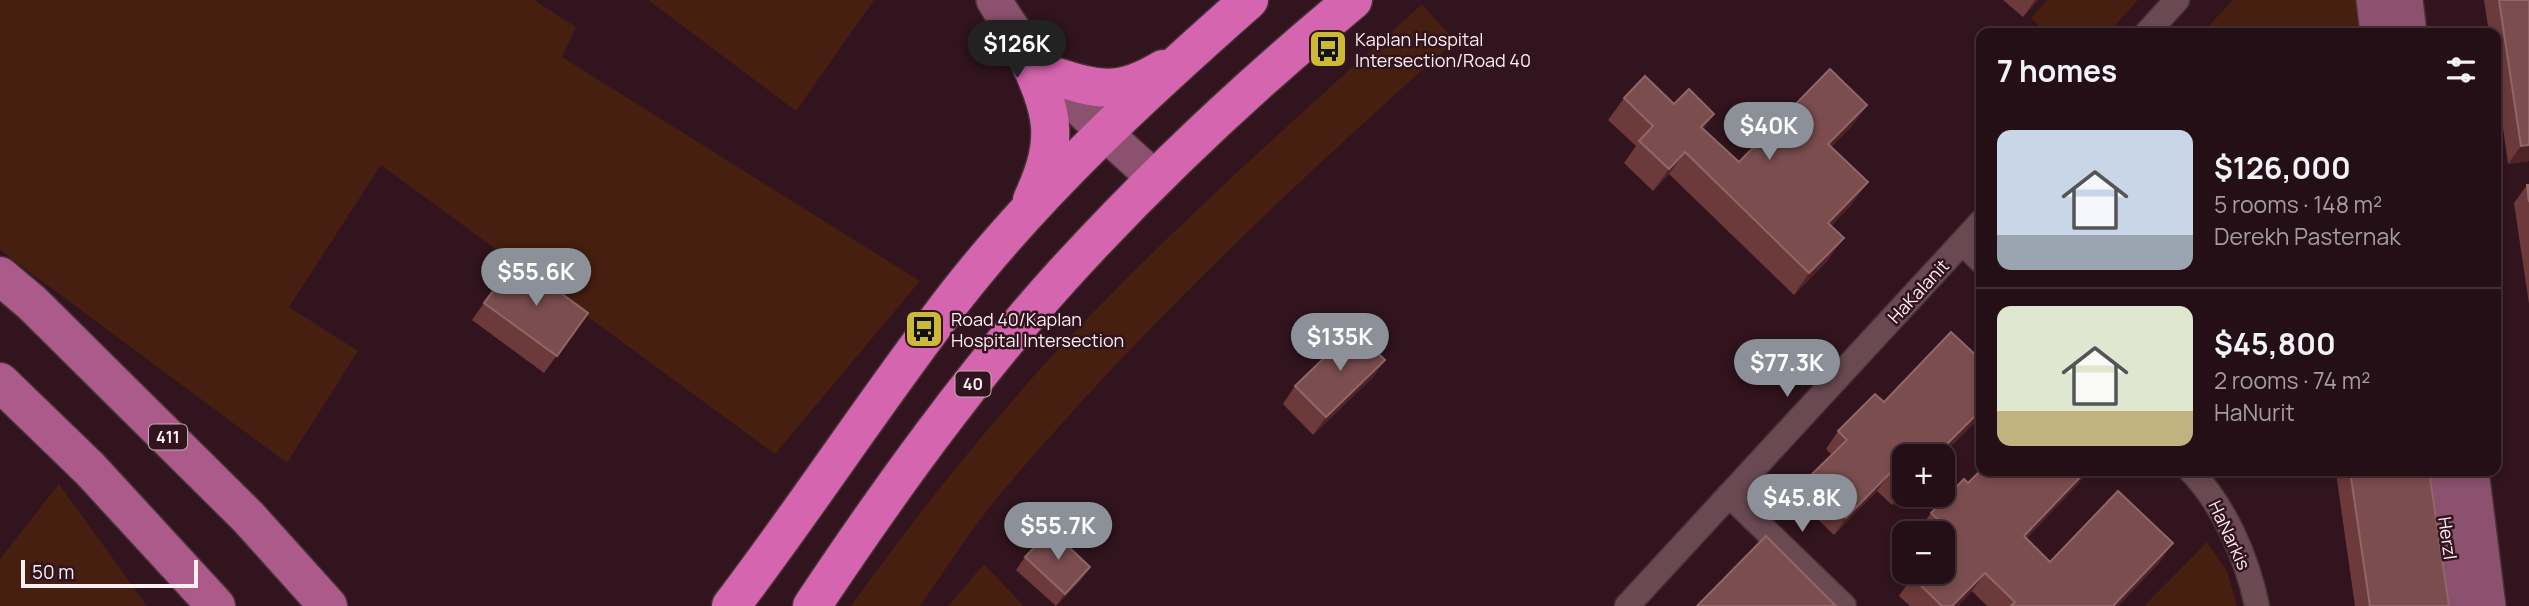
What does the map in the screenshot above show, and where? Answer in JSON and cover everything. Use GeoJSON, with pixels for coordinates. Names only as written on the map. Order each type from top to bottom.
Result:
{"type":"FeatureCollection","features":[{"type":"Feature","properties":{"kind":"highway"},"geometry":{"type":"LineString","coordinates":[[731,606],[804,510],[897,374],[955,298],[1023,220],[1106,134],[1249,0]]}},
{"type":"Feature","properties":{"kind":"highway","name":"40"},"geometry":{"type":"LineString","coordinates":[[811,606],[909,466],[1060,278],[1156,179],[1258,81],[1353,0]]}},
{"type":"Feature","properties":{"kind":"highway"},"geometry":{"type":"LineString","coordinates":[[1023,46],[1045,98],[1051,152],[1023,220]]}},
{"type":"Feature","properties":{"kind":"highway"},"geometry":{"type":"LineString","coordinates":[[1051,75],[1094,89],[1116,89],[1139,84],[1194,50]]}},
{"type":"Feature","properties":{"kind":"main road","name":"411"},"geometry":{"type":"LineString","coordinates":[[0,276],[68,338],[248,517],[328,606]]}},
{"type":"Feature","properties":{"kind":"main road"},"geometry":{"type":"LineString","coordinates":[[0,382],[90,469],[216,606]]}},
{"type":"Feature","properties":{"kind":"street"},"geometry":{"type":"LineString","coordinates":[[994,0],[1023,46],[1106,134],[1156,179]]}},
{"type":"Feature","properties":{"kind":"street"},"geometry":{"type":"LineString","coordinates":[[2152,28],[2177,0]]}},
{"type":"Feature","properties":{"kind":"street"},"geometry":{"type":"LineString","coordinates":[[2374,0],[2377,28]]}},
{"type":"Feature","properties":{"kind":"street"},"geometry":{"type":"LineString","coordinates":[[2405,0],[2408,28]]}},
{"type":"Feature","properties":{"kind":"street","name":"HaKalanit"},"geometry":{"type":"LineString","coordinates":[[1627,606],[1976,228]]}},
{"type":"Feature","properties":{"kind":"street"},"geometry":{"type":"LineString","coordinates":[[1963,243],[1976,256]]}},
{"type":"Feature","properties":{"kind":"street","name":"HaNarkis"},"geometry":{"type":"LineString","coordinates":[[2195,476],[2214,499],[2232,535],[2252,583],[2257,606]]}},
{"type":"Feature","properties":{"kind":"street","name":"Herzl"},"geometry":{"type":"LineString","coordinates":[[2439,476],[2457,606]]}},
{"type":"Feature","properties":{"kind":"street","name":"Herzl"},"geometry":{"type":"LineString","coordinates":[[2472,476],[2488,606]]}},
{"type":"Feature","properties":{"kind":"street"},"geometry":{"type":"LineString","coordinates":[[1729,495],[1844,606]]}},
{"type":"Feature","properties":{"kind":"shaded area"},"geometry":{"type":"Polygon","coordinates":[[[0,0],[534,0],[576,27],[562,57],[920,281],[775,454],[381,165],[289,307],[358,351],[287,463],[0,250],[0,0]]]}},
{"type":"Feature","properties":{"kind":"shaded area"},"geometry":{"type":"Polygon","coordinates":[[[648,0],[874,0],[796,111],[648,0]]]}},
{"type":"Feature","properties":{"kind":"shaded area"},"geometry":{"type":"Polygon","coordinates":[[[2047,0],[2138,0],[2113,28],[2041,28],[2031,18],[2047,0]]]}},
{"type":"Feature","properties":{"kind":"shaded area"},"geometry":{"type":"Polygon","coordinates":[[[2233,0],[2364,0],[2367,28],[2207,28],[2233,0]]]}},
{"type":"Feature","properties":{"kind":"shaded area"},"geometry":{"type":"Polygon","coordinates":[[[1422,4],[1455,41],[1280,201],[1167,311],[1113,368],[995,500],[920,606],[851,606],[962,460],[1021,390],[1083,323],[1207,201],[1422,4]]]}},
{"type":"Feature","properties":{"kind":"shaded area"},"geometry":{"type":"Polygon","coordinates":[[[59,484],[147,606],[0,606],[0,559],[59,484]]]}},
{"type":"Feature","properties":{"kind":"shaded area"},"geometry":{"type":"Polygon","coordinates":[[[2207,542],[2227,571],[2237,606],[2144,606],[2207,542]]]}},
{"type":"Feature","properties":{"kind":"shaded area"},"geometry":{"type":"Polygon","coordinates":[[[984,564],[1024,606],[948,606],[984,564]]]}},
{"type":"Feature","properties":{"kind":"building"},"geometry":{"type":"Polygon","coordinates":[[[2499,0],[2529,0],[2529,145],[2521,146],[2499,0]]]}},
{"type":"Feature","properties":{"kind":"building"},"geometry":{"type":"Polygon","coordinates":[[[1830,69],[1867,105],[1828,144],[1868,182],[1828,223],[1844,238],[1809,273],[1685,152],[1669,169],[1639,141],[1653,126],[1624,98],[1645,76],[1674,104],[1689,89],[1714,114],[1701,127],[1739,162],[1830,69]]]}},
{"type":"Feature","properties":{"kind":"building"},"geometry":{"type":"Polygon","coordinates":[[[516,260],[588,313],[557,356],[484,303],[516,260]]]}},
{"type":"Feature","properties":{"kind":"building"},"geometry":{"type":"Polygon","coordinates":[[[1354,329],[1385,360],[1326,417],[1295,386],[1354,329]]]}},
{"type":"Feature","properties":{"kind":"building"},"geometry":{"type":"Polygon","coordinates":[[[1951,332],[1976,355],[1976,415],[1947,444],[1892,444],[1892,475],[1890,473],[1846,518],[1807,479],[1847,440],[1838,431],[1875,394],[1884,402],[1951,332]]]}},
{"type":"Feature","properties":{"kind":"building"},"geometry":{"type":"Polygon","coordinates":[[[1976,475],[2081,476],[2024,536],[2050,562],[2118,491],[2173,543],[2113,606],[2011,606],[2015,602],[1985,573],[1952,606],[1942,606],[1919,584],[1955,584],[1955,521],[1940,521],[1931,513],[1937,507],[1955,507],[1955,488],[1964,479],[1968,483],[1976,475]]]}},
{"type":"Feature","properties":{"kind":"building"},"geometry":{"type":"Polygon","coordinates":[[[2351,476],[2430,476],[2449,606],[2370,606],[2351,476]]]}},
{"type":"Feature","properties":{"kind":"building"},"geometry":{"type":"Polygon","coordinates":[[[1051,530],[1090,567],[1065,594],[1025,557],[1051,530]]]}},
{"type":"Feature","properties":{"kind":"building"},"geometry":{"type":"Polygon","coordinates":[[[1766,536],[1836,606],[1697,606],[1766,536]]]}},
{"type":"Feature","properties":{"kind":"place","name":"Kaplan Hospital Intersection/Road 40"},"geometry":{"type":"Point","coordinates":[1328,49]}},
{"type":"Feature","properties":{"kind":"place","name":"Road 40/Kaplan Hospital Intersection"},"geometry":{"type":"Point","coordinates":[924,329]}}]}
